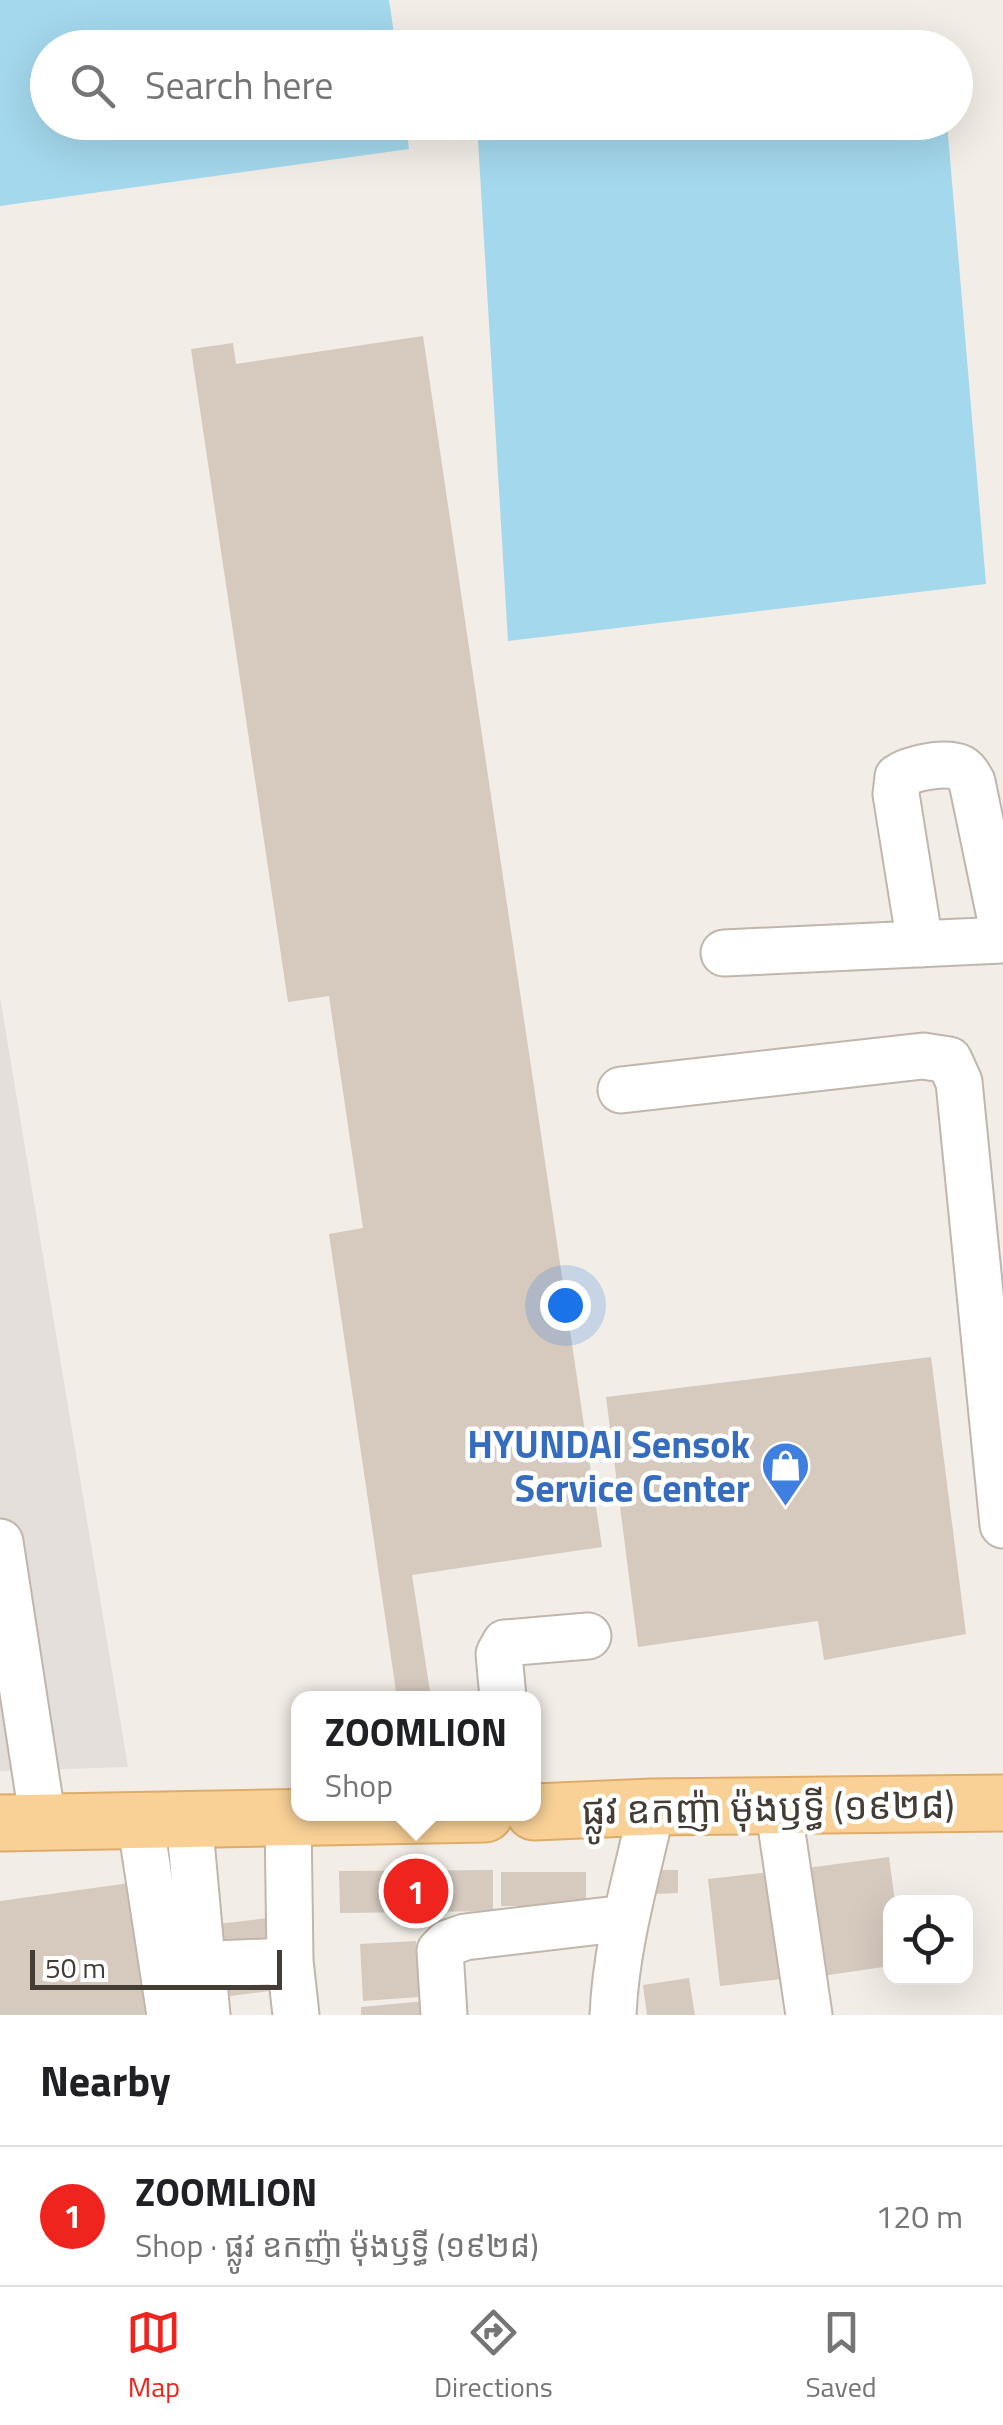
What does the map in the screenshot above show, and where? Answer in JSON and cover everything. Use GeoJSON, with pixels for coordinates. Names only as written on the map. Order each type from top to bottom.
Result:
{"type":"FeatureCollection","features":[{"type":"Feature","properties":{"kind":"main road","name":"ផ្លូវ ឧកញ៉ា ម៉ុងឫទ្ធី (១៩២៨)"},"geometry":{"type":"LineString","coordinates":[[541,1812],[1003,1803]]}},
{"type":"Feature","properties":{"kind":"main road"},"geometry":{"type":"LineString","coordinates":[[22,1823],[291,1818]]}},
{"type":"Feature","properties":{"kind":"street"},"geometry":{"type":"LineString","coordinates":[[920,944],[896,794],[898,777],[908,771],[954,766],[965,770],[972,782],[1003,931]]}},
{"type":"Feature","properties":{"kind":"street"},"geometry":{"type":"LineString","coordinates":[[724,953],[1003,940]]}},
{"type":"Feature","properties":{"kind":"street"},"geometry":{"type":"LineString","coordinates":[[621,1090],[923,1056],[949,1060],[959,1082],[1003,1525]]}},
{"type":"Feature","properties":{"kind":"street"},"geometry":{"type":"LineString","coordinates":[[0,1542],[22,1823]]}},
{"type":"Feature","properties":{"kind":"street"},"geometry":{"type":"LineString","coordinates":[[502,1691],[499,1654],[505,1643],[588,1636]]}},
{"type":"Feature","properties":{"kind":"street"},"geometry":{"type":"LineString","coordinates":[[778,1805],[809,2015]]}},
{"type":"Feature","properties":{"kind":"street"},"geometry":{"type":"LineString","coordinates":[[613,2015],[614,1984],[626,1918],[652,1807]]}},
{"type":"Feature","properties":{"kind":"street"},"geometry":{"type":"LineString","coordinates":[[288,1818],[290,1961],[296,2015]]}},
{"type":"Feature","properties":{"kind":"street"},"geometry":{"type":"LineString","coordinates":[[164,1820],[181,1965],[170,2015]]}},
{"type":"Feature","properties":{"kind":"street"},"geometry":{"type":"LineString","coordinates":[[444,2015],[440,1951],[448,1943],[465,1937],[626,1918]]}},
{"type":"Feature","properties":{"kind":"street"},"geometry":{"type":"LineString","coordinates":[[181,1965],[290,1961]]}},
{"type":"Feature","properties":{"kind":"street"},"geometry":{"type":"LineString","coordinates":[[181,1965],[207,2015]]}},
{"type":"Feature","properties":{"kind":"shaded area"},"geometry":{"type":"Polygon","coordinates":[[[0,997],[128,1767],[0,1771],[0,997]]]}},
{"type":"Feature","properties":{"kind":"water"},"geometry":{"type":"Polygon","coordinates":[[[0,0],[389,0],[393,30],[30,30],[30,140],[408,140],[409,149],[0,206],[0,0]]]}},
{"type":"Feature","properties":{"kind":"water"},"geometry":{"type":"Polygon","coordinates":[[[478,140],[948,140],[986,584],[508,641],[478,140]]]}},
{"type":"Feature","properties":{"kind":"building"},"geometry":{"type":"Polygon","coordinates":[[[423,336],[602,1547],[412,1575],[430,1691],[396,1691],[329,1234],[363,1228],[329,996],[288,1002],[191,349],[233,343],[236,364],[423,336]]]}},
{"type":"Feature","properties":{"kind":"building","name":"HYUNDAI Sensok Service Center"},"geometry":{"type":"Polygon","coordinates":[[[931,1357],[966,1634],[824,1660],[818,1621],[638,1647],[606,1397],[931,1357]]]}},
{"type":"Feature","properties":{"kind":"building"},"geometry":{"type":"Polygon","coordinates":[[[889,1857],[894,1895],[883,1895],[883,1967],[822,1976],[807,1868],[889,1857]]]}},
{"type":"Feature","properties":{"kind":"building"},"geometry":{"type":"Polygon","coordinates":[[[493,1870],[493,1911],[340,1913],[339,1871],[493,1870]]]}},
{"type":"Feature","properties":{"kind":"building"},"geometry":{"type":"Polygon","coordinates":[[[656,1870],[678,1870],[678,1893],[657,1894],[656,1870]]]}},
{"type":"Feature","properties":{"kind":"building"},"geometry":{"type":"Polygon","coordinates":[[[501,1872],[586,1872],[586,1906],[501,1906],[501,1872]]]}},
{"type":"Feature","properties":{"kind":"building"},"geometry":{"type":"Polygon","coordinates":[[[770,1872],[783,1979],[720,1986],[708,1879],[770,1872]]]}},
{"type":"Feature","properties":{"kind":"building"},"geometry":{"type":"Polygon","coordinates":[[[144,1881],[159,2015],[0,2015],[0,1901],[144,1881]]]}},
{"type":"Feature","properties":{"kind":"building"},"geometry":{"type":"Polygon","coordinates":[[[267,1918],[277,1990],[230,1996],[219,1924],[267,1918]]]}},
{"type":"Feature","properties":{"kind":"building"},"geometry":{"type":"Polygon","coordinates":[[[416,1941],[419,1997],[363,2001],[360,1944],[416,1941]]]}},
{"type":"Feature","properties":{"kind":"building"},"geometry":{"type":"Polygon","coordinates":[[[689,1978],[695,2015],[647,2015],[643,1985],[689,1978]]]}},
{"type":"Feature","properties":{"kind":"building"},"geometry":{"type":"Polygon","coordinates":[[[425,2001],[426,2015],[361,2015],[361,2007],[425,2001]]]}},
{"type":"Feature","properties":{"kind":"place","name":"HYUNDAI Sensok Service Center"},"geometry":{"type":"Point","coordinates":[785,1508]}},
{"type":"Feature","properties":{"kind":"place","name":"ZOOMLION"},"geometry":{"type":"Point","coordinates":[416,1891]}}]}
